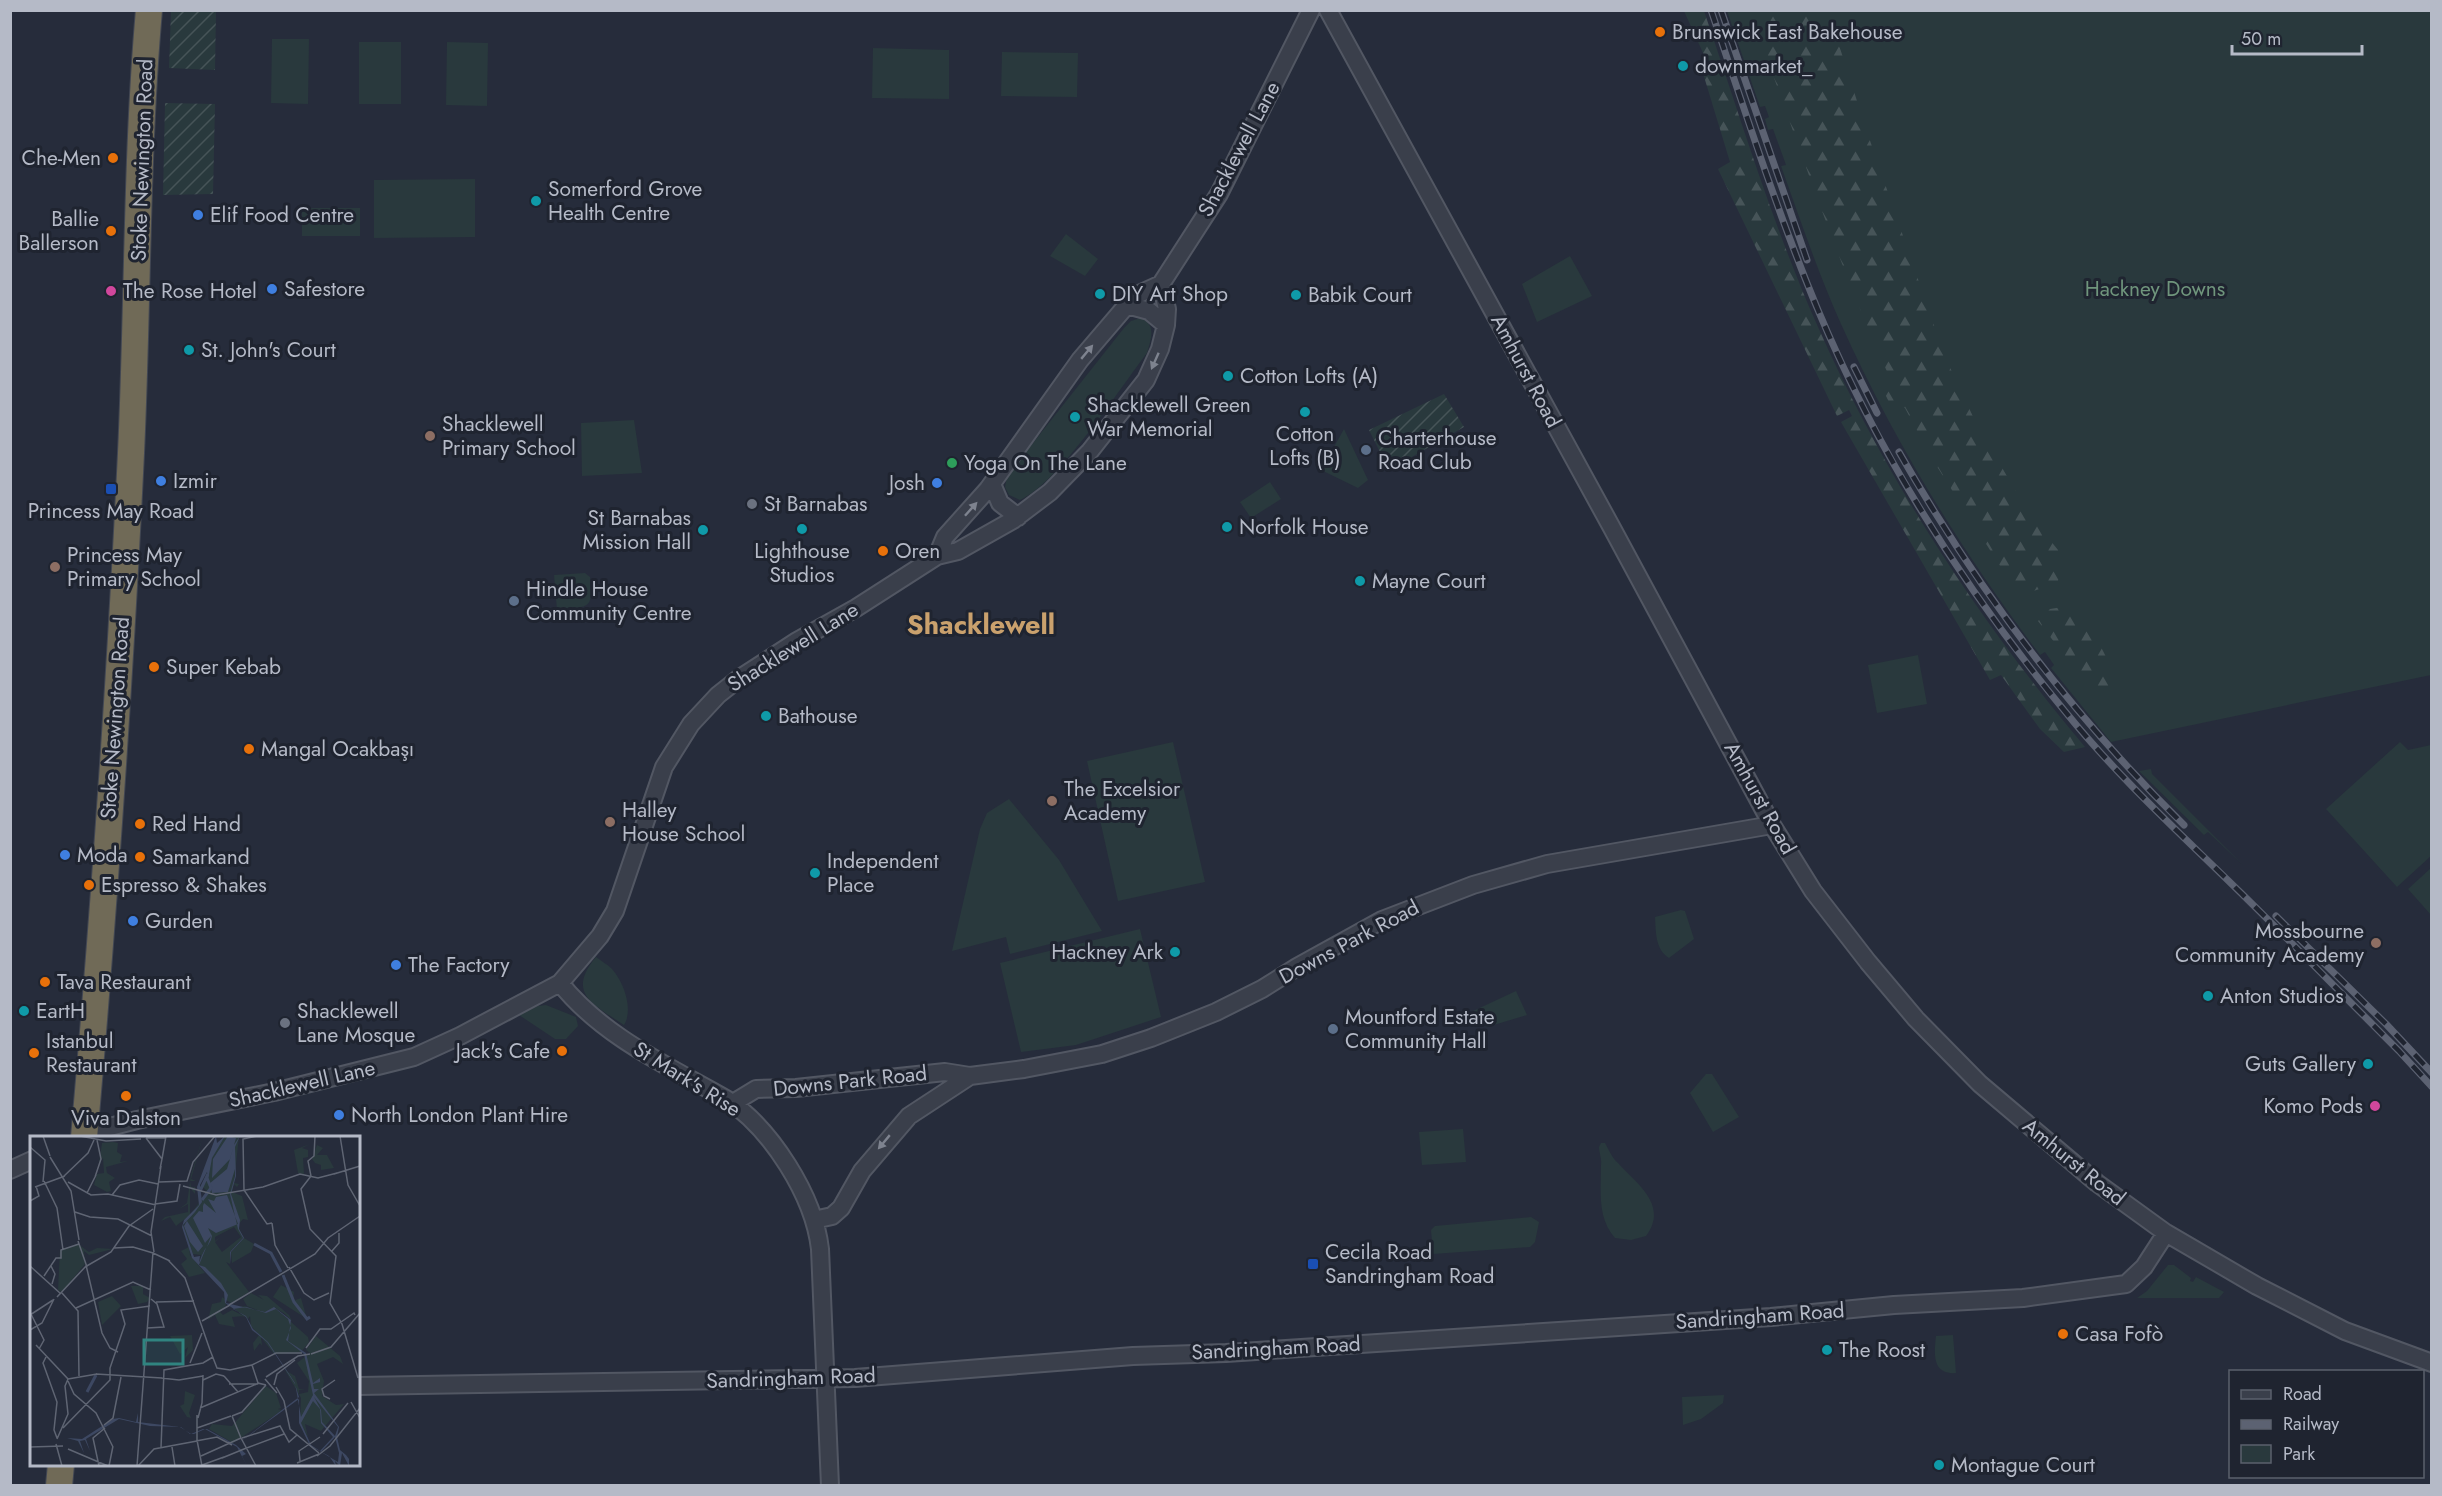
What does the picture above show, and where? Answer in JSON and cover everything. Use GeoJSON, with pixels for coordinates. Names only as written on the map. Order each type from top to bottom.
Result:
{"type":"FeatureCollection","features":[{"type":"Feature","properties":{"kind":"highway","name":"Stoke Newington Road"},"geometry":{"type":"LineString","coordinates":[[83,1136],[116,720],[131,443],[143,93],[149,10]]}},
{"type":"Feature","properties":{"kind":"highway"},"geometry":{"type":"LineString","coordinates":[[59,1485],[61,1466]]}},
{"type":"Feature","properties":{"kind":"street","name":"Shacklewell Lane"},"geometry":{"type":"LineString","coordinates":[[937,556],[945,537],[992,484],[1080,360],[1127,305],[1139,294],[1161,284],[1219,194],[1311,10]]}},
{"type":"Feature","properties":{"kind":"street","name":"Amhurst Road"},"geometry":{"type":"LineString","coordinates":[[1328,10],[1772,825],[1813,891],[1868,962],[1916,1019],[1980,1084],[2097,1183],[2166,1233],[2257,1286],[2345,1331],[2432,1363]]}},
{"type":"Feature","properties":{"kind":"street","name":"Shacklewell Lane"},"geometry":{"type":"LineString","coordinates":[[85,1136],[98,1130],[136,1120],[274,1092],[414,1057],[560,983],[600,936],[615,911],[664,766],[691,724],[718,695],[737,680],[803,637],[856,608],[937,556],[958,551],[1018,517],[1044,498],[1071,471],[1146,380],[1160,349],[1166,325],[1167,309],[1161,284]]}},
{"type":"Feature","properties":{"kind":"street"},"geometry":{"type":"LineString","coordinates":[[1127,305],[1149,311],[1166,325]]}},
{"type":"Feature","properties":{"kind":"street"},"geometry":{"type":"LineString","coordinates":[[992,484],[1000,503],[1018,517]]}},
{"type":"Feature","properties":{"kind":"street","name":"Downs Park Road"},"geometry":{"type":"LineString","coordinates":[[733,1103],[756,1089],[808,1087],[945,1072],[970,1076],[1079,1059],[1151,1038],[1216,1012],[1382,920],[1473,885],[1547,864],[1772,825]]}},
{"type":"Feature","properties":{"kind":"street","name":"St Mark's Rise"},"geometry":{"type":"LineString","coordinates":[[560,983],[585,1011],[624,1040],[733,1103],[755,1124],[782,1156],[814,1220],[822,1275],[830,1485]]}},
{"type":"Feature","properties":{"kind":"street","name":"Downs Park Road"},"geometry":{"type":"LineString","coordinates":[[814,1220],[832,1216],[841,1208],[862,1171],[880,1147],[909,1116],[926,1102],[970,1076]]}},
{"type":"Feature","properties":{"kind":"street"},"geometry":{"type":"LineString","coordinates":[[10,1170],[30,1161]]}},
{"type":"Feature","properties":{"kind":"street","name":"Sandringham Road"},"geometry":{"type":"LineString","coordinates":[[360,1386],[827,1380],[1110,1357],[1226,1353],[1771,1317],[1894,1305],[2023,1298],[2126,1284],[2144,1267],[2166,1233]]}},
{"type":"Feature","properties":{"kind":"green space"},"geometry":{"type":"Polygon","coordinates":[[[171,11],[216,11],[215,70],[169,68],[171,11]]]}},
{"type":"Feature","properties":{"kind":"green space"},"geometry":{"type":"Polygon","coordinates":[[[1684,11],[1704,11],[1757,170],[1801,288],[1844,383],[1873,439],[1904,493],[1972,599],[2046,699],[2085,747],[2064,752],[2040,729],[2001,675],[1990,680],[1841,422],[1852,416],[1849,410],[1837,416],[1718,169],[1730,162],[1702,70],[1709,66],[1684,11]]]}},
{"type":"Feature","properties":{"kind":"green space","name":"Hackney Downs"},"geometry":{"type":"Polygon","coordinates":[[[1727,11],[2431,11],[2431,675],[2111,742],[2051,668],[2054,665],[2045,652],[2040,655],[1983,576],[1931,495],[1883,411],[1825,285],[1781,166],[1786,165],[1773,129],[1768,130],[1765,119],[1769,117],[1765,106],[1760,107],[1727,11]]]}},
{"type":"Feature","properties":{"kind":"green space"},"geometry":{"type":"Polygon","coordinates":[[[1750,11],[1828,11],[1867,132],[1945,357],[1976,423],[2029,514],[2058,550],[2062,572],[2057,583],[2028,593],[2016,591],[1931,457],[1905,408],[1890,404],[1884,392],[1889,376],[1833,241],[1750,11]]]}},
{"type":"Feature","properties":{"kind":"green space"},"geometry":{"type":"Polygon","coordinates":[[[272,39],[309,39],[308,104],[271,103],[272,39]]]}},
{"type":"Feature","properties":{"kind":"green space"},"geometry":{"type":"Polygon","coordinates":[[[359,42],[401,42],[401,104],[359,104],[359,42]]]}},
{"type":"Feature","properties":{"kind":"green space"},"geometry":{"type":"Polygon","coordinates":[[[447,42],[488,43],[487,106],[446,105],[447,42]]]}},
{"type":"Feature","properties":{"kind":"green space"},"geometry":{"type":"Polygon","coordinates":[[[873,48],[949,50],[949,99],[872,98],[873,48]]]}},
{"type":"Feature","properties":{"kind":"green space"},"geometry":{"type":"Polygon","coordinates":[[[1002,52],[1078,53],[1077,97],[1001,96],[1002,52]]]}},
{"type":"Feature","properties":{"kind":"green space"},"geometry":{"type":"Polygon","coordinates":[[[165,103],[215,104],[213,194],[163,195],[165,103]]]}},
{"type":"Feature","properties":{"kind":"green space"},"geometry":{"type":"Polygon","coordinates":[[[475,179],[475,237],[374,238],[374,180],[475,179]]]}},
{"type":"Feature","properties":{"kind":"green space"},"geometry":{"type":"Polygon","coordinates":[[[302,208],[360,208],[360,236],[302,236],[302,208]]]}},
{"type":"Feature","properties":{"kind":"green space"},"geometry":{"type":"Polygon","coordinates":[[[1066,234],[1098,259],[1085,276],[1050,256],[1066,234]]]}},
{"type":"Feature","properties":{"kind":"green space"},"geometry":{"type":"Polygon","coordinates":[[[1570,256],[1592,296],[1537,322],[1522,284],[1570,256]]]}},
{"type":"Feature","properties":{"kind":"green space"},"geometry":{"type":"Polygon","coordinates":[[[1140,318],[1151,328],[1147,353],[1088,434],[1035,491],[1020,500],[1009,495],[1005,487],[1007,476],[1124,328],[1131,321],[1140,318]]]}},
{"type":"Feature","properties":{"kind":"green space"},"geometry":{"type":"Polygon","coordinates":[[[1444,394],[1464,427],[1389,470],[1369,430],[1444,394]]]}},
{"type":"Feature","properties":{"kind":"green space"},"geometry":{"type":"Polygon","coordinates":[[[634,420],[642,473],[582,476],[581,423],[634,420]]]}},
{"type":"Feature","properties":{"kind":"green space"},"geometry":{"type":"Polygon","coordinates":[[[1344,429],[1368,480],[1358,488],[1321,470],[1344,429]]]}},
{"type":"Feature","properties":{"kind":"green space"},"geometry":{"type":"Polygon","coordinates":[[[1270,482],[1281,499],[1251,518],[1240,502],[1270,482]]]}},
{"type":"Feature","properties":{"kind":"green space"},"geometry":{"type":"Polygon","coordinates":[[[585,573],[590,577],[591,588],[591,596],[587,605],[557,610],[554,575],[585,573]]]}},
{"type":"Feature","properties":{"kind":"green space"},"geometry":{"type":"Polygon","coordinates":[[[2069,606],[2103,650],[2115,682],[2109,690],[2092,691],[2038,621],[2050,609],[2069,606]]]}},
{"type":"Feature","properties":{"kind":"green space"},"geometry":{"type":"Polygon","coordinates":[[[1918,655],[1927,704],[1877,713],[1868,665],[1918,655]]]}},
{"type":"Feature","properties":{"kind":"green space"},"geometry":{"type":"Polygon","coordinates":[[[1173,742],[1205,882],[1118,901],[1087,761],[1173,742]]]}},
{"type":"Feature","properties":{"kind":"green space"},"geometry":{"type":"Polygon","coordinates":[[[2400,742],[2408,750],[2431,745],[2432,855],[2397,887],[2326,809],[2400,742]]]}},
{"type":"Feature","properties":{"kind":"green space"},"geometry":{"type":"Polygon","coordinates":[[[2151,769],[2152,774],[2243,865],[2208,832],[2204,835],[2139,771],[2151,769]]]}},
{"type":"Feature","properties":{"kind":"green space"},"geometry":{"type":"Polygon","coordinates":[[[1009,799],[1059,860],[1102,931],[1010,954],[1006,937],[952,951],[980,829],[987,813],[1009,799]]]}},
{"type":"Feature","properties":{"kind":"green space"},"geometry":{"type":"Polygon","coordinates":[[[2431,868],[2431,915],[2408,889],[2431,868]]]}},
{"type":"Feature","properties":{"kind":"green space"},"geometry":{"type":"Polygon","coordinates":[[[1685,911],[1694,939],[1669,958],[1659,945],[1655,917],[1685,911]]]}},
{"type":"Feature","properties":{"kind":"green space"},"geometry":{"type":"Polygon","coordinates":[[[1140,929],[1161,1017],[1076,1045],[1021,1052],[1000,963],[1140,929]]]}},
{"type":"Feature","properties":{"kind":"green space"},"geometry":{"type":"Polygon","coordinates":[[[596,957],[612,969],[623,988],[628,1011],[624,1025],[594,1004],[584,990],[583,980],[596,957]]]}},
{"type":"Feature","properties":{"kind":"green space"},"geometry":{"type":"Polygon","coordinates":[[[1516,991],[1527,1015],[1487,1027],[1477,1022],[1471,1012],[1516,991]]]}},
{"type":"Feature","properties":{"kind":"green space"},"geometry":{"type":"Polygon","coordinates":[[[546,1005],[576,1017],[578,1026],[566,1039],[555,1039],[519,1015],[538,1006],[546,1005]]]}},
{"type":"Feature","properties":{"kind":"green space"},"geometry":{"type":"Polygon","coordinates":[[[1706,1074],[1712,1074],[1739,1117],[1713,1132],[1690,1093],[1706,1074]]]}},
{"type":"Feature","properties":{"kind":"green space"},"geometry":{"type":"Polygon","coordinates":[[[1463,1129],[1466,1162],[1422,1165],[1419,1132],[1463,1129]]]}},
{"type":"Feature","properties":{"kind":"green space"},"geometry":{"type":"Polygon","coordinates":[[[1601,1143],[1605,1143],[1614,1159],[1648,1196],[1654,1214],[1652,1225],[1646,1236],[1631,1240],[1615,1238],[1605,1222],[1601,1204],[1599,1147],[1601,1143]]]}},
{"type":"Feature","properties":{"kind":"green space"},"geometry":{"type":"Polygon","coordinates":[[[1531,1217],[1539,1222],[1535,1242],[1530,1247],[1433,1254],[1431,1230],[1435,1226],[1531,1217]]]}},
{"type":"Feature","properties":{"kind":"green space"},"geometry":{"type":"Polygon","coordinates":[[[2168,1265],[2174,1265],[2191,1278],[2190,1281],[2193,1282],[2196,1277],[2224,1292],[2219,1298],[2137,1298],[2147,1291],[2168,1265]]]}},
{"type":"Feature","properties":{"kind":"green space"},"geometry":{"type":"Polygon","coordinates":[[[1953,1335],[1956,1373],[1948,1373],[1942,1371],[1936,1362],[1936,1336],[1953,1335]]]}},
{"type":"Feature","properties":{"kind":"green space"},"geometry":{"type":"Polygon","coordinates":[[[1724,1395],[1723,1403],[1701,1419],[1683,1425],[1682,1397],[1724,1395]]]}},
{"type":"Feature","properties":{"kind":"railway"},"geometry":{"type":"LineString","coordinates":[[1711,10],[1789,236],[1842,364],[1898,470],[1928,522],[1961,572],[2031,669],[2109,762],[2399,1051],[2432,1087]]}},
{"type":"Feature","properties":{"kind":"railway"},"geometry":{"type":"LineString","coordinates":[[1721,10],[1807,260]]}},
{"type":"Feature","properties":{"kind":"railway"},"geometry":{"type":"LineString","coordinates":[[1854,367],[1877,413]]}},
{"type":"Feature","properties":{"kind":"railway"},"geometry":{"type":"LineString","coordinates":[[1899,452],[1961,552],[2028,648],[2103,739],[2184,825]]}},
{"type":"Feature","properties":{"kind":"railway"},"geometry":{"type":"LineString","coordinates":[[2276,916],[2386,1024],[2432,1073]]}},
{"type":"Feature","properties":{"kind":"place","name":"Brunswick East Bakehouse"},"geometry":{"type":"Point","coordinates":[1660,32]}},
{"type":"Feature","properties":{"kind":"place","name":"downmarket_"},"geometry":{"type":"Point","coordinates":[1683,66]}},
{"type":"Feature","properties":{"kind":"place","name":"Che-Men"},"geometry":{"type":"Point","coordinates":[113,158]}},
{"type":"Feature","properties":{"kind":"place","name":"Somerford Grove Health Centre"},"geometry":{"type":"Point","coordinates":[536,201]}},
{"type":"Feature","properties":{"kind":"place","name":"Elif Food Centre"},"geometry":{"type":"Point","coordinates":[198,215]}},
{"type":"Feature","properties":{"kind":"place","name":"Ballie Ballerson"},"geometry":{"type":"Point","coordinates":[111,231]}},
{"type":"Feature","properties":{"kind":"place","name":"Safestore"},"geometry":{"type":"Point","coordinates":[272,289]}},
{"type":"Feature","properties":{"kind":"place","name":"The Rose Hotel"},"geometry":{"type":"Point","coordinates":[111,291]}},
{"type":"Feature","properties":{"kind":"place","name":"DIY Art Shop"},"geometry":{"type":"Point","coordinates":[1100,294]}},
{"type":"Feature","properties":{"kind":"place","name":"Babik Court"},"geometry":{"type":"Point","coordinates":[1296,295]}},
{"type":"Feature","properties":{"kind":"place","name":"St. John's Court"},"geometry":{"type":"Point","coordinates":[189,350]}},
{"type":"Feature","properties":{"kind":"place","name":"Cotton Lofts (A)"},"geometry":{"type":"Point","coordinates":[1228,376]}},
{"type":"Feature","properties":{"kind":"place","name":"Cotton Lofts (B)"},"geometry":{"type":"Point","coordinates":[1305,412]}},
{"type":"Feature","properties":{"kind":"place","name":"Shacklewell Green War Memorial"},"geometry":{"type":"Point","coordinates":[1075,417]}},
{"type":"Feature","properties":{"kind":"place","name":"Shacklewell Primary School"},"geometry":{"type":"Point","coordinates":[430,436]}},
{"type":"Feature","properties":{"kind":"place","name":"Charterhouse Road Club"},"geometry":{"type":"Point","coordinates":[1366,450]}},
{"type":"Feature","properties":{"kind":"place","name":"Yoga On The Lane"},"geometry":{"type":"Point","coordinates":[952,463]}},
{"type":"Feature","properties":{"kind":"place","name":"Izmir"},"geometry":{"type":"Point","coordinates":[161,481]}},
{"type":"Feature","properties":{"kind":"place","name":"Josh"},"geometry":{"type":"Point","coordinates":[937,483]}},
{"type":"Feature","properties":{"kind":"place","name":"Princess May Road"},"geometry":{"type":"Point","coordinates":[111,489]}},
{"type":"Feature","properties":{"kind":"place","name":"St Barnabas"},"geometry":{"type":"Point","coordinates":[752,504]}},
{"type":"Feature","properties":{"kind":"place","name":"Norfolk House"},"geometry":{"type":"Point","coordinates":[1227,527]}},
{"type":"Feature","properties":{"kind":"place","name":"Lighthouse Studios"},"geometry":{"type":"Point","coordinates":[802,529]}},
{"type":"Feature","properties":{"kind":"place","name":"St Barnabas Mission Hall"},"geometry":{"type":"Point","coordinates":[703,530]}},
{"type":"Feature","properties":{"kind":"place","name":"Oren"},"geometry":{"type":"Point","coordinates":[883,551]}},
{"type":"Feature","properties":{"kind":"place","name":"Princess May Primary School"},"geometry":{"type":"Point","coordinates":[55,567]}},
{"type":"Feature","properties":{"kind":"place","name":"Mayne Court"},"geometry":{"type":"Point","coordinates":[1360,581]}},
{"type":"Feature","properties":{"kind":"place","name":"Hindle House Community Centre"},"geometry":{"type":"Point","coordinates":[514,601]}},
{"type":"Feature","properties":{"kind":"place","name":"Super Kebab"},"geometry":{"type":"Point","coordinates":[154,667]}},
{"type":"Feature","properties":{"kind":"place","name":"Bathouse"},"geometry":{"type":"Point","coordinates":[766,716]}},
{"type":"Feature","properties":{"kind":"place","name":"Mangal Ocakbaşı"},"geometry":{"type":"Point","coordinates":[249,749]}},
{"type":"Feature","properties":{"kind":"place","name":"The Excelsior Academy"},"geometry":{"type":"Point","coordinates":[1052,801]}},
{"type":"Feature","properties":{"kind":"place","name":"Halley House School"},"geometry":{"type":"Point","coordinates":[610,822]}},
{"type":"Feature","properties":{"kind":"place","name":"Red Hand"},"geometry":{"type":"Point","coordinates":[140,824]}},
{"type":"Feature","properties":{"kind":"place","name":"Moda"},"geometry":{"type":"Point","coordinates":[65,855]}},
{"type":"Feature","properties":{"kind":"place","name":"Samarkand"},"geometry":{"type":"Point","coordinates":[140,857]}},
{"type":"Feature","properties":{"kind":"place","name":"Independent Place"},"geometry":{"type":"Point","coordinates":[815,873]}},
{"type":"Feature","properties":{"kind":"place","name":"Espresso & Shakes"},"geometry":{"type":"Point","coordinates":[89,885]}},
{"type":"Feature","properties":{"kind":"place","name":"Gurden"},"geometry":{"type":"Point","coordinates":[133,921]}},
{"type":"Feature","properties":{"kind":"place","name":"Mossbourne Community Academy"},"geometry":{"type":"Point","coordinates":[2376,943]}},
{"type":"Feature","properties":{"kind":"place","name":"Hackney Ark"},"geometry":{"type":"Point","coordinates":[1175,952]}},
{"type":"Feature","properties":{"kind":"place","name":"The Factory"},"geometry":{"type":"Point","coordinates":[396,965]}},
{"type":"Feature","properties":{"kind":"place","name":"Tava Restaurant"},"geometry":{"type":"Point","coordinates":[45,982]}},
{"type":"Feature","properties":{"kind":"place","name":"Anton Studios"},"geometry":{"type":"Point","coordinates":[2208,996]}},
{"type":"Feature","properties":{"kind":"place","name":"EartH"},"geometry":{"type":"Point","coordinates":[24,1011]}},
{"type":"Feature","properties":{"kind":"place","name":"Shacklewell Lane Mosque"},"geometry":{"type":"Point","coordinates":[285,1023]}},
{"type":"Feature","properties":{"kind":"place","name":"Mountford Estate Community Hall"},"geometry":{"type":"Point","coordinates":[1333,1029]}},
{"type":"Feature","properties":{"kind":"place","name":"Jack's Cafe"},"geometry":{"type":"Point","coordinates":[562,1051]}},
{"type":"Feature","properties":{"kind":"place","name":"Istanbul Restaurant"},"geometry":{"type":"Point","coordinates":[34,1053]}},
{"type":"Feature","properties":{"kind":"place","name":"Guts Gallery"},"geometry":{"type":"Point","coordinates":[2368,1064]}},
{"type":"Feature","properties":{"kind":"place","name":"Viva Dalston"},"geometry":{"type":"Point","coordinates":[126,1096]}},
{"type":"Feature","properties":{"kind":"place","name":"Komo Pods"},"geometry":{"type":"Point","coordinates":[2375,1106]}},
{"type":"Feature","properties":{"kind":"place","name":"North London Plant Hire"},"geometry":{"type":"Point","coordinates":[339,1115]}},
{"type":"Feature","properties":{"kind":"place","name":"Cecila Road Sandringham Road"},"geometry":{"type":"Point","coordinates":[1313,1264]}},
{"type":"Feature","properties":{"kind":"place","name":"Casa Fofò"},"geometry":{"type":"Point","coordinates":[2063,1334]}},
{"type":"Feature","properties":{"kind":"place","name":"The Roost"},"geometry":{"type":"Point","coordinates":[1827,1350]}},
{"type":"Feature","properties":{"kind":"place","name":"Montague Court"},"geometry":{"type":"Point","coordinates":[1939,1465]}},
{"type":"Feature","properties":{"kind":"district","name":"Shacklewell"},"geometry":{"type":"Point","coordinates":[981,625]}}]}
